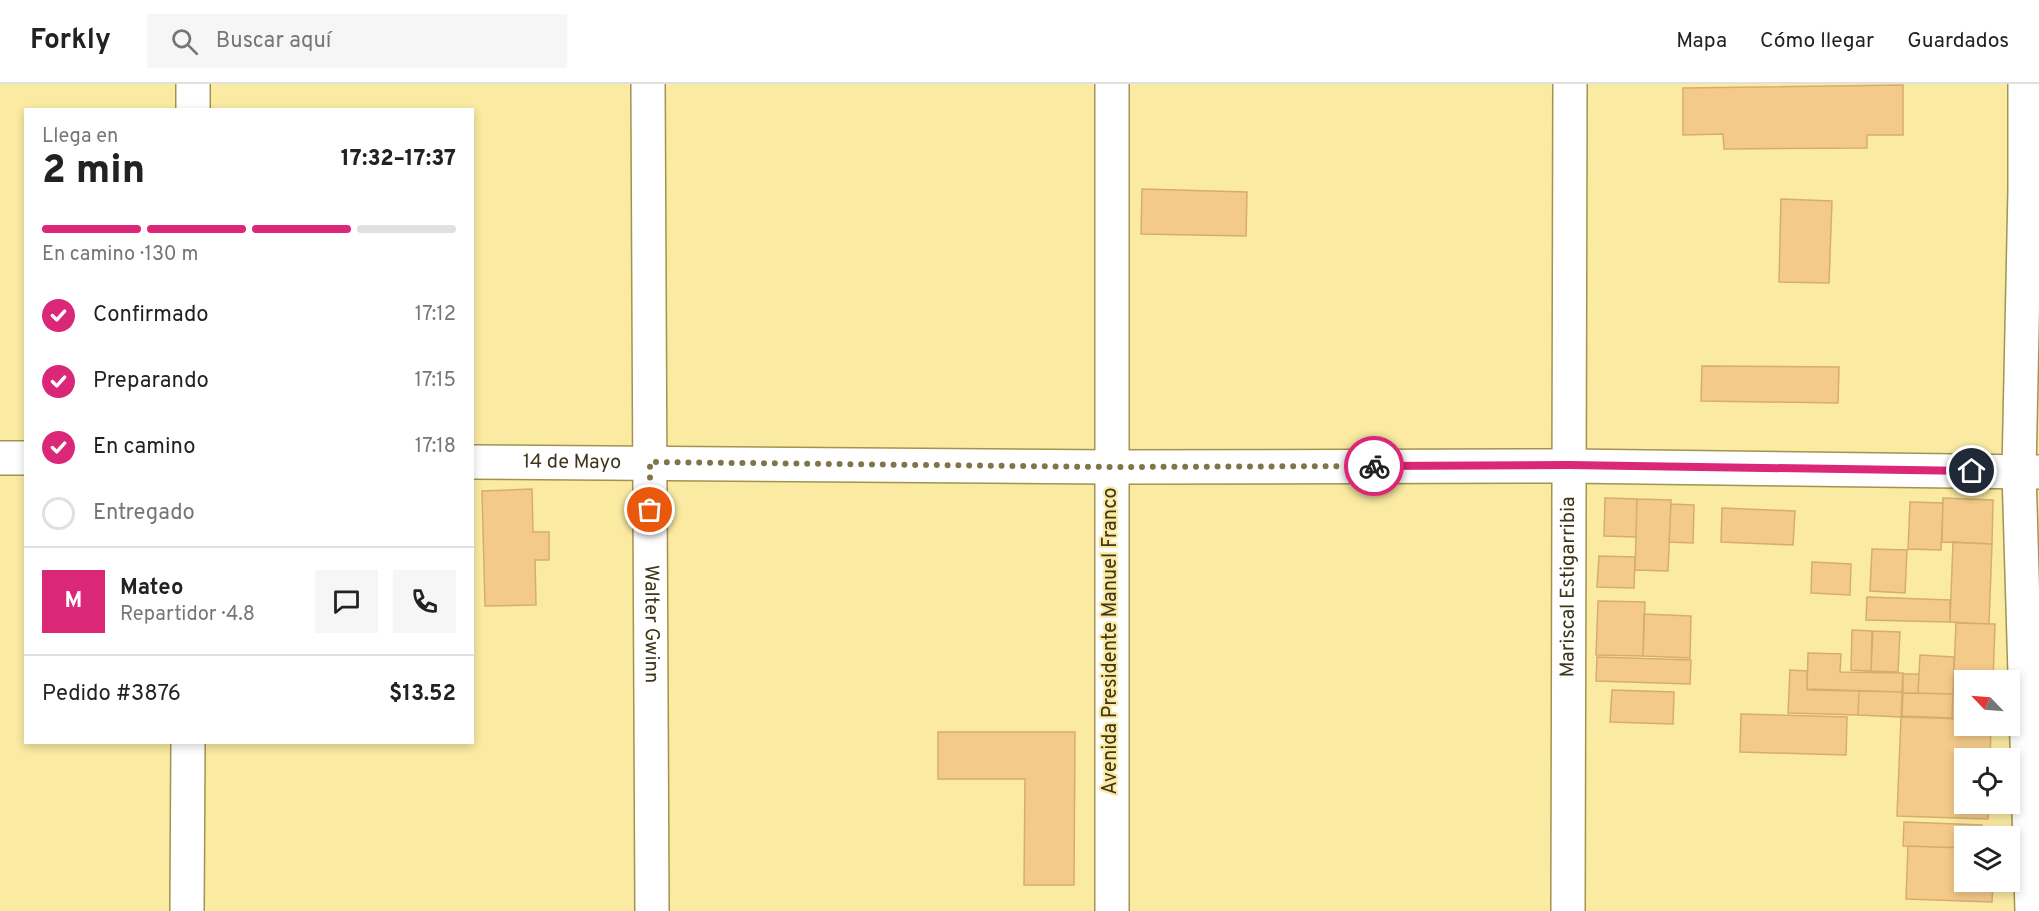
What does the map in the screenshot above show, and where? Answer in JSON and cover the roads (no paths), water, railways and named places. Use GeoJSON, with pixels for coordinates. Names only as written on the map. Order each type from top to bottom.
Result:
{"type":"FeatureCollection","features":[{"type":"Feature","properties":{"kind":"street"},"geometry":{"type":"LineString","coordinates":[[193,84],[193,108]]}},
{"type":"Feature","properties":{"kind":"street","name":"Walter Gwinn"},"geometry":{"type":"LineString","coordinates":[[648,84],[652,911]]}},
{"type":"Feature","properties":{"kind":"street","name":"Avenida Presidente Manuel Franco"},"geometry":{"type":"LineString","coordinates":[[1112,84],[1112,911]]}},
{"type":"Feature","properties":{"kind":"street","name":"Mariscal Estigarribia"},"geometry":{"type":"LineString","coordinates":[[1568,911],[1570,84]]}},
{"type":"Feature","properties":{"kind":"street"},"geometry":{"type":"LineString","coordinates":[[2025,84],[2032,911]]}},
{"type":"Feature","properties":{"kind":"street"},"geometry":{"type":"LineString","coordinates":[[0,458],[24,458]]}},
{"type":"Feature","properties":{"kind":"street","name":"14 de Mayo"},"geometry":{"type":"LineString","coordinates":[[474,462],[1111,467],[1569,465],[2029,472]]}},
{"type":"Feature","properties":{"kind":"street"},"geometry":{"type":"LineString","coordinates":[[187,911],[188,744]]}}]}
